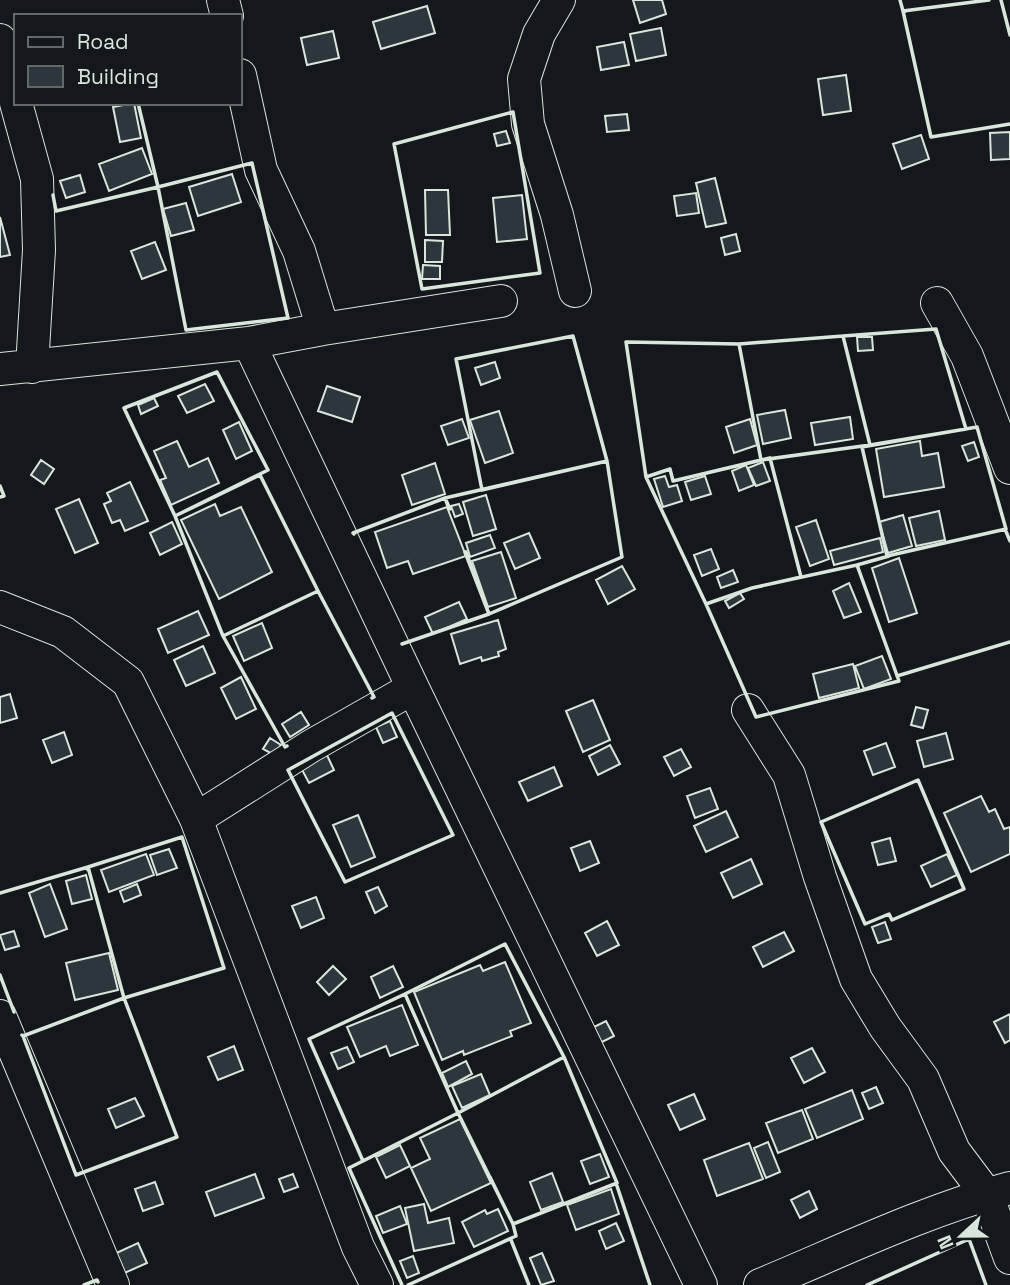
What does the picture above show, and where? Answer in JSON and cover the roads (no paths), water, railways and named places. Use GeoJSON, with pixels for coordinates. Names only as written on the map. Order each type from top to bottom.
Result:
{"type":"FeatureCollection","features":[{"type":"Feature","properties":{"kind":"street"},"geometry":{"type":"LineString","coordinates":[[559,0],[540,34],[524,79],[528,124],[557,215],[575,291]]}},
{"type":"Feature","properties":{"kind":"street"},"geometry":{"type":"LineString","coordinates":[[0,40],[14,94]]}},
{"type":"Feature","properties":{"kind":"street"},"geometry":{"type":"LineString","coordinates":[[242,84],[261,170],[299,251],[323,329]]}},
{"type":"Feature","properties":{"kind":"street"},"geometry":{"type":"LineString","coordinates":[[17,105],[37,179],[39,250],[32,367]]}},
{"type":"Feature","properties":{"kind":"street"},"geometry":{"type":"LineString","coordinates":[[0,369],[249,344],[323,329],[501,301]]}},
{"type":"Feature","properties":{"kind":"street"},"geometry":{"type":"LineString","coordinates":[[937,303],[967,356],[1010,468]]}},
{"type":"Feature","properties":{"kind":"street"},"geometry":{"type":"LineString","coordinates":[[249,344],[701,1285]]}},
{"type":"Feature","properties":{"kind":"street"},"geometry":{"type":"LineString","coordinates":[[0,607],[63,632],[128,682],[196,819],[358,1247],[377,1285]]}},
{"type":"Feature","properties":{"kind":"street"},"geometry":{"type":"LineString","coordinates":[[196,819],[311,746],[413,688]]}},
{"type":"Feature","properties":{"kind":"street"},"geometry":{"type":"LineString","coordinates":[[748,710],[789,775],[820,877],[856,979],[885,1027],[923,1079],[954,1151],[998,1191],[1010,1258]]}},
{"type":"Feature","properties":{"kind":"street"},"geometry":{"type":"LineString","coordinates":[[0,1016],[113,1285]]}},
{"type":"Feature","properties":{"kind":"street"},"geometry":{"type":"LineString","coordinates":[[760,1285],[884,1233],[998,1191]]}}]}
